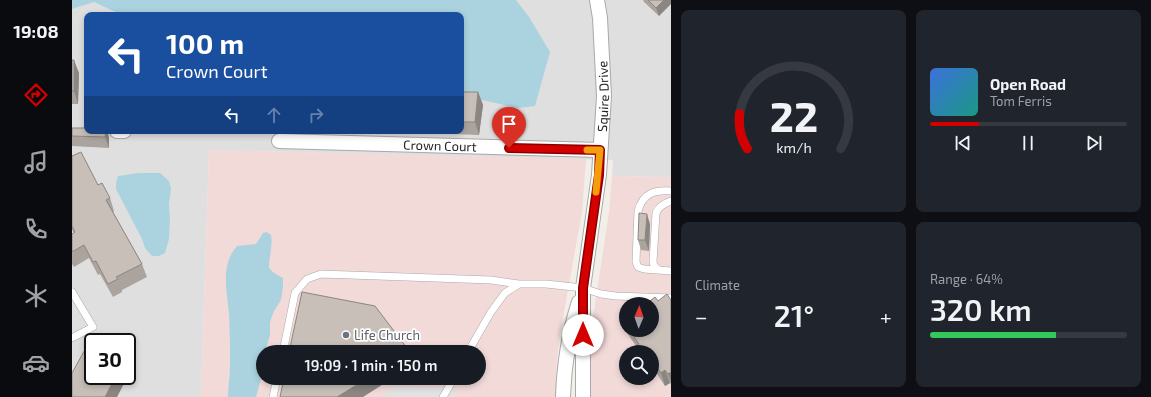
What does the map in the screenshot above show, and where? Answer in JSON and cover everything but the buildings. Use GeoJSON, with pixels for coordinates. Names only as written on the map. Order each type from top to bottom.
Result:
{"type":"FeatureCollection","features":[{"type":"Feature","properties":{"kind":"street","name":"Squire Drive"},"geometry":{"type":"LineString","coordinates":[[583,397],[583,288],[599,175],[604,96],[600,18],[597,0]]}},
{"type":"Feature","properties":{"kind":"street","name":"Crown Court"},"geometry":{"type":"LineString","coordinates":[[279,141],[600,150]]}},
{"type":"Feature","properties":{"kind":"street","name":"Squire Drive"},"geometry":{"type":"LineString","coordinates":[[563,397],[566,357],[571,328],[583,288]]}},
{"type":"Feature","properties":{"kind":"lane"},"geometry":{"type":"LineString","coordinates":[[671,191],[662,190],[653,192],[645,197],[640,203],[638,211],[636,262],[638,267],[644,269],[671,271]]}},
{"type":"Feature","properties":{"kind":"lane"},"geometry":{"type":"LineString","coordinates":[[660,270],[654,266],[653,262],[656,213],[661,205],[671,201]]}},
{"type":"Feature","properties":{"kind":"lane"},"geometry":{"type":"LineString","coordinates":[[284,345],[295,293],[307,279],[321,274],[491,280],[519,284],[546,284],[583,288],[601,294],[616,296],[671,298]]}},
{"type":"Feature","properties":{"kind":"lane"},"geometry":{"type":"LineString","coordinates":[[472,345],[491,312],[505,293],[519,284]]}},
{"type":"Feature","properties":{"kind":"lane"},"geometry":{"type":"LineString","coordinates":[[72,292],[93,327],[72,338]]}},
{"type":"Feature","properties":{"kind":"lane"},"geometry":{"type":"LineString","coordinates":[[273,397],[276,385]]}},
{"type":"Feature","properties":{"kind":"lane"},"geometry":{"type":"LineString","coordinates":[[443,397],[450,385]]}},
{"type":"Feature","properties":{"kind":"shaded area"},"geometry":{"type":"Polygon","coordinates":[[[72,0],[671,0],[671,177],[612,176],[613,160],[209,150],[201,397],[72,397],[72,0]]]}},
{"type":"Feature","properties":{"kind":"shaded area"},"geometry":{"type":"Polygon","coordinates":[[[209,150],[586,159],[582,212],[559,340],[556,371],[556,397],[201,397],[209,150]]]}},
{"type":"Feature","properties":{"kind":"shaded area"},"geometry":{"type":"Polygon","coordinates":[[[612,176],[671,177],[671,397],[589,397],[592,324],[609,212],[612,176]]]}},
{"type":"Feature","properties":{"kind":"shaded area"},"geometry":{"type":"Polygon","coordinates":[[[396,386],[456,389],[455,397],[378,397],[396,386]]]}},
{"type":"Feature","properties":{"kind":"water"},"geometry":{"type":"Polygon","coordinates":[[[72,0],[516,0],[529,17],[550,52],[535,106],[518,108],[482,100],[464,100],[464,12],[116,12],[94,2],[72,9],[72,0]]]}},
{"type":"Feature","properties":{"kind":"water"},"geometry":{"type":"Polygon","coordinates":[[[139,173],[160,173],[169,181],[171,188],[169,204],[169,239],[165,253],[159,256],[152,256],[145,248],[142,239],[116,189],[118,176],[139,173]]]}},
{"type":"Feature","properties":{"kind":"water"},"geometry":{"type":"Polygon","coordinates":[[[267,232],[271,235],[269,268],[283,278],[281,300],[274,311],[270,322],[270,335],[267,345],[256,345],[256,385],[259,385],[256,397],[228,397],[230,340],[226,270],[228,261],[237,246],[256,244],[263,233],[267,232]]]}},
{"type":"Feature","properties":{"kind":"slow traffic"},"geometry":{"type":"LineString","coordinates":[[587,150],[600,150],[599,175],[596,192]]}},
{"type":"Feature","properties":{"kind":"place","name":"Life Church"},"geometry":{"type":"Point","coordinates":[346,335]}},
{"type":"Feature","properties":{"kind":"route"},"geometry":{"type":"LineString","coordinates":[[509,148],[600,150],[599,175],[583,288],[583,335]]}}]}
